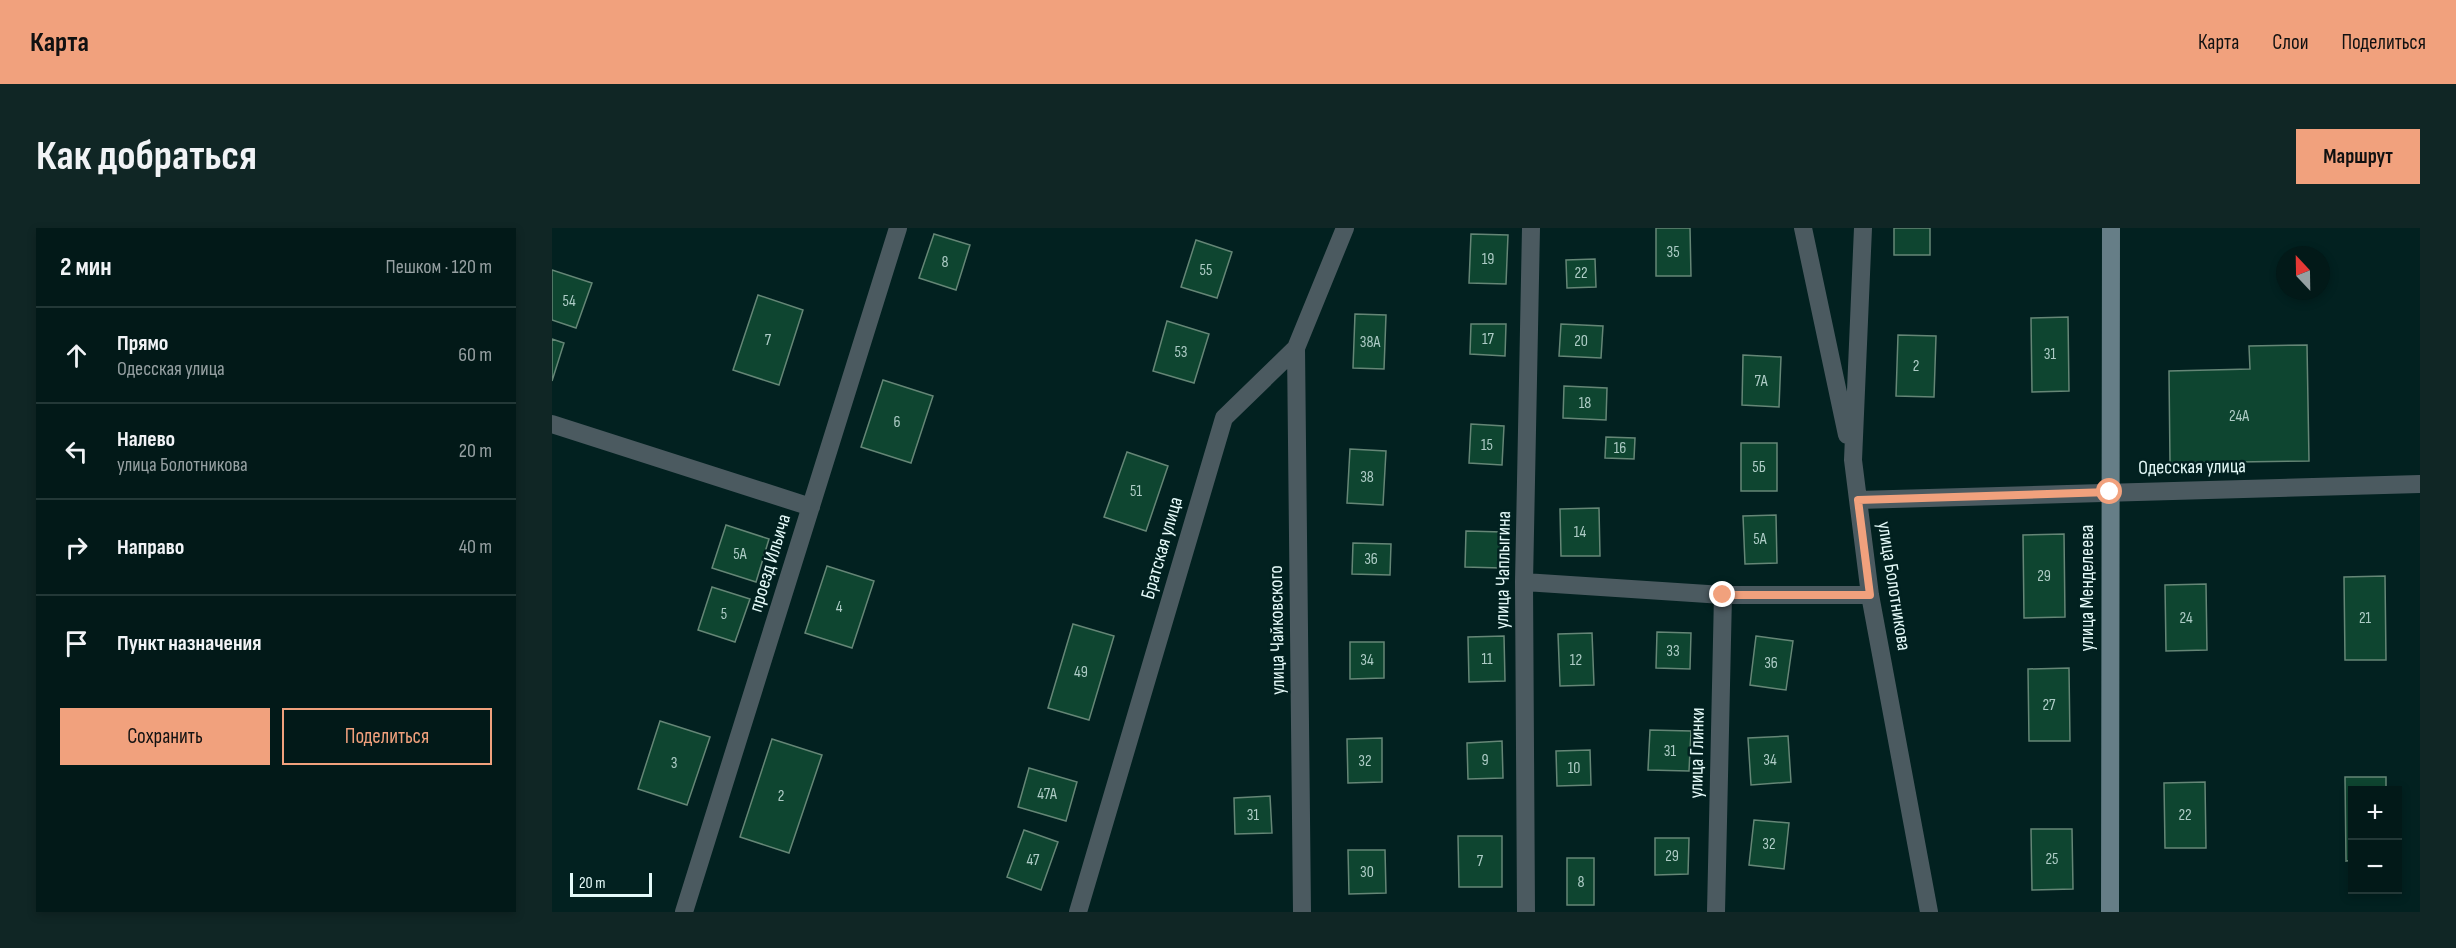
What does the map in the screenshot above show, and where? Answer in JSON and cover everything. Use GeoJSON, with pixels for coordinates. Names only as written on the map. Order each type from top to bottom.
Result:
{"type":"FeatureCollection","features":[{"type":"Feature","properties":{"kind":"street","name":"проезд Ильича"},"geometry":{"type":"LineString","coordinates":[[684,912],[898,228]]}},
{"type":"Feature","properties":{"kind":"street","name":"Братская улица"},"geometry":{"type":"LineString","coordinates":[[1078,912],[1224,418],[1296,348],[1345,228]]}},
{"type":"Feature","properties":{"kind":"street","name":"улица Чаплыгина"},"geometry":{"type":"LineString","coordinates":[[1526,912],[1524,582],[1531,228]]}},
{"type":"Feature","properties":{"kind":"street"},"geometry":{"type":"LineString","coordinates":[[1803,228],[1852,460]]}},
{"type":"Feature","properties":{"kind":"street","name":"улица Болотникова"},"geometry":{"type":"LineString","coordinates":[[1863,228],[1852,460],[1870,595],[1929,912]]}},
{"type":"Feature","properties":{"kind":"street","name":"улица Менделеева"},"geometry":{"type":"LineString","coordinates":[[2110,228],[2110,912]]}},
{"type":"Feature","properties":{"kind":"street","name":"улица Чайковского"},"geometry":{"type":"LineString","coordinates":[[1296,348],[1302,912]]}},
{"type":"Feature","properties":{"kind":"street"},"geometry":{"type":"LineString","coordinates":[[552,424],[811,507]]}},
{"type":"Feature","properties":{"kind":"street","name":"Одесская улица"},"geometry":{"type":"LineString","coordinates":[[1858,500],[2420,484]]}},
{"type":"Feature","properties":{"kind":"street"},"geometry":{"type":"LineString","coordinates":[[1524,582],[1723,595],[1870,595]]}},
{"type":"Feature","properties":{"kind":"street","name":"улица Глинки"},"geometry":{"type":"LineString","coordinates":[[1716,912],[1723,595]]}},
{"type":"Feature","properties":{"kind":"building"},"geometry":{"type":"Polygon","coordinates":[[[1656,228],[1690,228],[1691,276],[1656,276],[1656,228]]]}},
{"type":"Feature","properties":{"kind":"building"},"geometry":{"type":"Polygon","coordinates":[[[1894,228],[1930,228],[1930,255],[1894,255],[1894,228]]]}},
{"type":"Feature","properties":{"kind":"building"},"geometry":{"type":"Polygon","coordinates":[[[934,234],[970,245],[956,290],[919,278],[934,234]]]}},
{"type":"Feature","properties":{"kind":"building"},"geometry":{"type":"Polygon","coordinates":[[[1471,234],[1508,235],[1506,284],[1469,283],[1471,234]]]}},
{"type":"Feature","properties":{"kind":"building"},"geometry":{"type":"Polygon","coordinates":[[[1196,240],[1232,252],[1217,298],[1181,287],[1196,240]]]}},
{"type":"Feature","properties":{"kind":"building"},"geometry":{"type":"Polygon","coordinates":[[[1595,259],[1596,287],[1567,288],[1566,260],[1595,259]]]}},
{"type":"Feature","properties":{"kind":"building"},"geometry":{"type":"Polygon","coordinates":[[[552,270],[592,283],[576,328],[552,320],[552,270]]]}},
{"type":"Feature","properties":{"kind":"building"},"geometry":{"type":"Polygon","coordinates":[[[758,295],[803,310],[779,385],[733,370],[758,295]]]}},
{"type":"Feature","properties":{"kind":"building"},"geometry":{"type":"Polygon","coordinates":[[[1355,314],[1386,315],[1384,369],[1353,368],[1355,314]]]}},
{"type":"Feature","properties":{"kind":"building"},"geometry":{"type":"Polygon","coordinates":[[[2068,317],[2069,391],[2032,392],[2031,318],[2068,317]]]}},
{"type":"Feature","properties":{"kind":"building"},"geometry":{"type":"Polygon","coordinates":[[[1167,321],[1209,334],[1194,383],[1153,371],[1167,321]]]}},
{"type":"Feature","properties":{"kind":"building"},"geometry":{"type":"Polygon","coordinates":[[[1471,324],[1506,324],[1505,356],[1470,354],[1471,324]]]}},
{"type":"Feature","properties":{"kind":"building"},"geometry":{"type":"Polygon","coordinates":[[[1561,324],[1603,326],[1601,358],[1559,356],[1561,324]]]}},
{"type":"Feature","properties":{"kind":"building"},"geometry":{"type":"Polygon","coordinates":[[[1898,335],[1936,336],[1934,397],[1896,396],[1898,335]]]}},
{"type":"Feature","properties":{"kind":"building"},"geometry":{"type":"Polygon","coordinates":[[[552,339],[564,343],[552,381],[552,339]]]}},
{"type":"Feature","properties":{"kind":"building"},"geometry":{"type":"Polygon","coordinates":[[[2307,345],[2309,461],[2170,463],[2169,371],[2250,369],[2249,346],[2307,345]]]}},
{"type":"Feature","properties":{"kind":"building"},"geometry":{"type":"Polygon","coordinates":[[[1743,355],[1781,357],[1779,407],[1742,405],[1743,355]]]}},
{"type":"Feature","properties":{"kind":"building"},"geometry":{"type":"Polygon","coordinates":[[[883,380],[933,396],[911,463],[861,447],[883,380]]]}},
{"type":"Feature","properties":{"kind":"building"},"geometry":{"type":"Polygon","coordinates":[[[1564,386],[1607,388],[1606,420],[1563,418],[1564,386]]]}},
{"type":"Feature","properties":{"kind":"building"},"geometry":{"type":"Polygon","coordinates":[[[1471,424],[1504,426],[1502,465],[1469,463],[1471,424]]]}},
{"type":"Feature","properties":{"kind":"building"},"geometry":{"type":"Polygon","coordinates":[[[1606,437],[1635,438],[1634,459],[1605,458],[1606,437]]]}},
{"type":"Feature","properties":{"kind":"building"},"geometry":{"type":"Polygon","coordinates":[[[1741,443],[1777,443],[1777,491],[1741,491],[1741,443]]]}},
{"type":"Feature","properties":{"kind":"building"},"geometry":{"type":"Polygon","coordinates":[[[1350,449],[1386,451],[1383,505],[1347,503],[1350,449]]]}},
{"type":"Feature","properties":{"kind":"building"},"geometry":{"type":"Polygon","coordinates":[[[1127,452],[1168,466],[1146,531],[1104,517],[1127,452]]]}},
{"type":"Feature","properties":{"kind":"building"},"geometry":{"type":"Polygon","coordinates":[[[1599,508],[1600,556],[1561,556],[1560,509],[1599,508]]]}},
{"type":"Feature","properties":{"kind":"building"},"geometry":{"type":"Polygon","coordinates":[[[1776,515],[1777,563],[1745,564],[1743,516],[1776,515]]]}},
{"type":"Feature","properties":{"kind":"building"},"geometry":{"type":"Polygon","coordinates":[[[726,525],[769,539],[756,582],[712,568],[726,525]]]}},
{"type":"Feature","properties":{"kind":"building"},"geometry":{"type":"Polygon","coordinates":[[[1466,531],[1502,532],[1501,568],[1465,567],[1466,531]]]}},
{"type":"Feature","properties":{"kind":"building"},"geometry":{"type":"Polygon","coordinates":[[[2064,534],[2065,617],[2024,618],[2023,535],[2064,534]]]}},
{"type":"Feature","properties":{"kind":"building"},"geometry":{"type":"Polygon","coordinates":[[[1353,543],[1391,544],[1390,575],[1352,574],[1353,543]]]}},
{"type":"Feature","properties":{"kind":"building"},"geometry":{"type":"Polygon","coordinates":[[[827,566],[874,581],[852,648],[805,633],[827,566]]]}},
{"type":"Feature","properties":{"kind":"building"},"geometry":{"type":"Polygon","coordinates":[[[2385,576],[2386,660],[2345,660],[2344,577],[2385,576]]]}},
{"type":"Feature","properties":{"kind":"building"},"geometry":{"type":"Polygon","coordinates":[[[2206,584],[2207,650],[2166,651],[2165,585],[2206,584]]]}},
{"type":"Feature","properties":{"kind":"building"},"geometry":{"type":"Polygon","coordinates":[[[712,587],[750,599],[735,642],[698,630],[712,587]]]}},
{"type":"Feature","properties":{"kind":"building"},"geometry":{"type":"Polygon","coordinates":[[[1073,624],[1114,636],[1089,720],[1048,708],[1073,624]]]}},
{"type":"Feature","properties":{"kind":"building"},"geometry":{"type":"Polygon","coordinates":[[[1657,632],[1691,633],[1690,669],[1656,668],[1657,632]]]}},
{"type":"Feature","properties":{"kind":"building"},"geometry":{"type":"Polygon","coordinates":[[[1592,633],[1594,685],[1560,686],[1558,634],[1592,633]]]}},
{"type":"Feature","properties":{"kind":"building"},"geometry":{"type":"Polygon","coordinates":[[[1504,636],[1505,681],[1469,682],[1468,637],[1504,636]]]}},
{"type":"Feature","properties":{"kind":"building"},"geometry":{"type":"Polygon","coordinates":[[[1756,636],[1793,641],[1786,690],[1750,685],[1756,636]]]}},
{"type":"Feature","properties":{"kind":"building"},"geometry":{"type":"Polygon","coordinates":[[[1350,642],[1384,642],[1384,678],[1350,679],[1350,642]]]}},
{"type":"Feature","properties":{"kind":"building"},"geometry":{"type":"Polygon","coordinates":[[[2069,668],[2070,741],[2029,741],[2028,669],[2069,668]]]}},
{"type":"Feature","properties":{"kind":"building"},"geometry":{"type":"Polygon","coordinates":[[[660,721],[710,737],[687,805],[638,789],[660,721]]]}},
{"type":"Feature","properties":{"kind":"building"},"geometry":{"type":"Polygon","coordinates":[[[1650,730],[1691,731],[1689,771],[1648,770],[1650,730]]]}},
{"type":"Feature","properties":{"kind":"building"},"geometry":{"type":"Polygon","coordinates":[[[1788,736],[1791,782],[1751,785],[1748,738],[1788,736]]]}},
{"type":"Feature","properties":{"kind":"building"},"geometry":{"type":"Polygon","coordinates":[[[1382,738],[1382,782],[1348,783],[1347,739],[1382,738]]]}},
{"type":"Feature","properties":{"kind":"building"},"geometry":{"type":"Polygon","coordinates":[[[772,739],[822,755],[789,853],[740,837],[772,739]]]}},
{"type":"Feature","properties":{"kind":"building"},"geometry":{"type":"Polygon","coordinates":[[[1502,741],[1503,778],[1468,779],[1467,743],[1502,741]]]}},
{"type":"Feature","properties":{"kind":"building"},"geometry":{"type":"Polygon","coordinates":[[[1590,750],[1591,785],[1557,786],[1556,751],[1590,750]]]}},
{"type":"Feature","properties":{"kind":"building"},"geometry":{"type":"Polygon","coordinates":[[[1029,768],[1077,782],[1066,821],[1018,807],[1029,768]]]}},
{"type":"Feature","properties":{"kind":"building"},"geometry":{"type":"Polygon","coordinates":[[[2345,777],[2386,777],[2386,786],[2348,786],[2348,861],[2346,861],[2345,777]]]}},
{"type":"Feature","properties":{"kind":"building"},"geometry":{"type":"Polygon","coordinates":[[[2205,782],[2206,848],[2165,848],[2164,783],[2205,782]]]}},
{"type":"Feature","properties":{"kind":"building"},"geometry":{"type":"Polygon","coordinates":[[[1270,796],[1272,833],[1235,834],[1234,798],[1270,796]]]}},
{"type":"Feature","properties":{"kind":"building"},"geometry":{"type":"Polygon","coordinates":[[[1754,820],[1789,823],[1784,869],[1749,865],[1754,820]]]}},
{"type":"Feature","properties":{"kind":"building"},"geometry":{"type":"Polygon","coordinates":[[[2031,829],[2072,829],[2073,889],[2032,890],[2031,829]]]}},
{"type":"Feature","properties":{"kind":"building"},"geometry":{"type":"Polygon","coordinates":[[[1024,830],[1058,842],[1041,890],[1007,877],[1024,830]]]}},
{"type":"Feature","properties":{"kind":"building"},"geometry":{"type":"Polygon","coordinates":[[[1458,836],[1502,836],[1502,887],[1459,887],[1458,836]]]}},
{"type":"Feature","properties":{"kind":"building"},"geometry":{"type":"Polygon","coordinates":[[[1655,838],[1689,838],[1688,874],[1655,875],[1655,838]]]}},
{"type":"Feature","properties":{"kind":"building"},"geometry":{"type":"Polygon","coordinates":[[[1348,850],[1385,850],[1386,893],[1349,894],[1348,850]]]}},
{"type":"Feature","properties":{"kind":"building"},"geometry":{"type":"Polygon","coordinates":[[[1567,858],[1594,858],[1594,905],[1567,905],[1567,858]]]}},
{"type":"Feature","properties":{"kind":"route"},"geometry":{"type":"LineString","coordinates":[[1723,595],[1870,595],[1858,500],[2110,492]]}}]}
